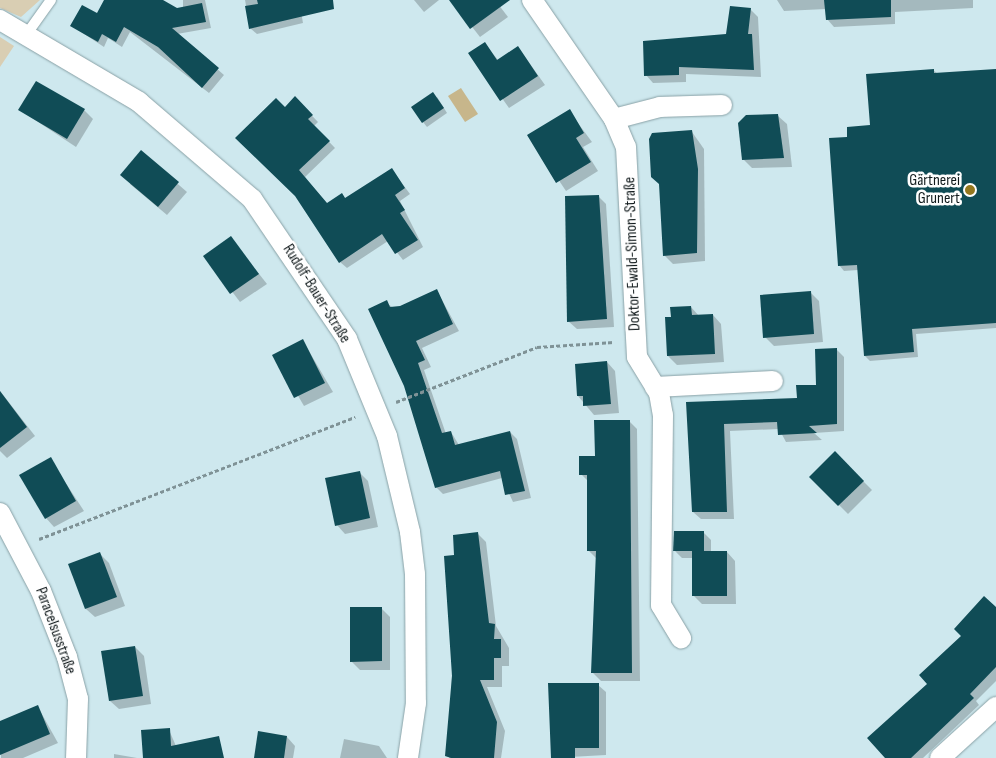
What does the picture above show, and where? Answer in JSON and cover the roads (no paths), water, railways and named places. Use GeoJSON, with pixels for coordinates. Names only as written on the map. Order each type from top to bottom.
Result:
{"type":"FeatureCollection","features":[{"type":"Feature","properties":{"kind":"street","name":"Doktor-Ewald-Simon-Straße"},"geometry":{"type":"LineString","coordinates":[[532,0],[614,119],[629,167],[636,342],[640,368],[655,387],[663,415],[661,605],[681,638]]}},
{"type":"Feature","properties":{"kind":"street","name":"Rudolf-Bauer-Straße"},"geometry":{"type":"LineString","coordinates":[[0,20],[139,102],[252,199],[347,339],[376,409],[399,478],[415,574],[416,703],[408,758]]}},
{"type":"Feature","properties":{"kind":"street"},"geometry":{"type":"LineString","coordinates":[[614,119],[660,107],[722,105]]}},
{"type":"Feature","properties":{"kind":"street"},"geometry":{"type":"LineString","coordinates":[[655,387],[773,381]]}},
{"type":"Feature","properties":{"kind":"street","name":"Paracelsusstraße"},"geometry":{"type":"LineString","coordinates":[[0,513],[20,547],[41,591],[74,682],[78,699],[76,758]]}},
{"type":"Feature","properties":{"kind":"street"},"geometry":{"type":"LineString","coordinates":[[940,758],[996,707]]}},
{"type":"Feature","properties":{"kind":"lane"},"geometry":{"type":"LineString","coordinates":[[26,35],[51,0]]}},
{"type":"Feature","properties":{"kind":"place","name":"Gärtnerei Grunert"},"geometry":{"type":"Point","coordinates":[970,190]}}]}
